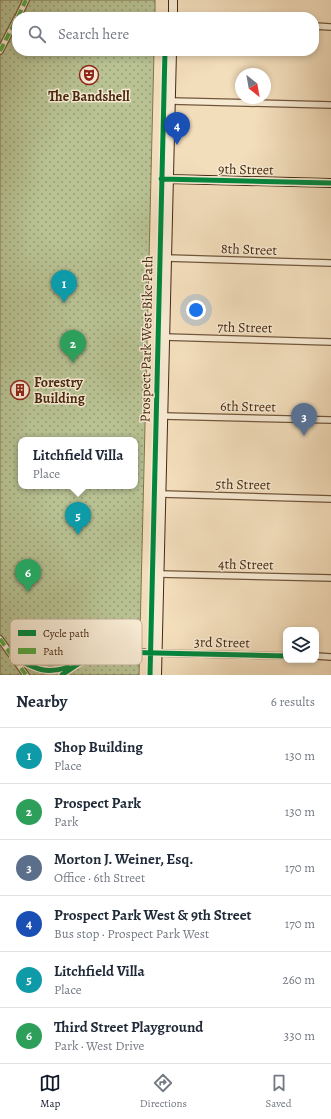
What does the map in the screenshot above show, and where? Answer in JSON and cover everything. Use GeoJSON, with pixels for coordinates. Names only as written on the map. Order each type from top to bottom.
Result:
{"type":"FeatureCollection","features":[{"type":"Feature","properties":{"kind":"street"},"geometry":{"type":"LineString","coordinates":[[20,12],[26,0]]}},
{"type":"Feature","properties":{"kind":"street"},"geometry":{"type":"LineString","coordinates":[[173,0],[173,12]]}},
{"type":"Feature","properties":{"kind":"street"},"geometry":{"type":"LineString","coordinates":[[319,26],[331,27]]}},
{"type":"Feature","properties":{"kind":"street"},"geometry":{"type":"LineString","coordinates":[[0,51],[12,28]]}},
{"type":"Feature","properties":{"kind":"street"},"geometry":{"type":"LineString","coordinates":[[157,675],[172,56]]}},
{"type":"Feature","properties":{"kind":"street"},"geometry":{"type":"LineString","coordinates":[[171,101],[331,105]]}},
{"type":"Feature","properties":{"kind":"street","name":"9th Street"},"geometry":{"type":"LineString","coordinates":[[169,179],[331,183]]}},
{"type":"Feature","properties":{"kind":"street","name":"8th Street"},"geometry":{"type":"LineString","coordinates":[[167,258],[331,263]]}},
{"type":"Feature","properties":{"kind":"street","name":"7th Street"},"geometry":{"type":"LineString","coordinates":[[166,337],[331,342]]}},
{"type":"Feature","properties":{"kind":"street","name":"6th Street"},"geometry":{"type":"LineString","coordinates":[[164,416],[331,420]]}},
{"type":"Feature","properties":{"kind":"street","name":"5th Street"},"geometry":{"type":"LineString","coordinates":[[162,494],[331,499]]}},
{"type":"Feature","properties":{"kind":"street","name":"4th Street"},"geometry":{"type":"LineString","coordinates":[[160,574],[331,578]]}},
{"type":"Feature","properties":{"kind":"street"},"geometry":{"type":"LineString","coordinates":[[0,639],[10,652]]}},
{"type":"Feature","properties":{"kind":"street","name":"3rd Street"},"geometry":{"type":"LineString","coordinates":[[158,653],[283,656]]}},
{"type":"Feature","properties":{"kind":"street"},"geometry":{"type":"LineString","coordinates":[[319,656],[331,657]]}},
{"type":"Feature","properties":{"kind":"street"},"geometry":{"type":"LineString","coordinates":[[19,665],[26,675]]}},
{"type":"Feature","properties":{"kind":"street"},"geometry":{"type":"LineString","coordinates":[[29,665],[43,672],[58,671],[73,665]]}},
{"type":"Feature","properties":{"kind":"street"},"geometry":{"type":"LineString","coordinates":[[62,675],[74,665]]}},
{"type":"Feature","properties":{"kind":"green space"},"geometry":{"type":"Polygon","coordinates":[[[0,0],[155,0],[155,12],[12,12],[12,56],[154,56],[140,619],[10,619],[10,665],[139,665],[139,675],[0,675],[0,0]]]}},
{"type":"Feature","properties":{"kind":"marked path"},"geometry":{"type":"LineString","coordinates":[[20,12],[26,0]]}},
{"type":"Feature","properties":{"kind":"marked path"},"geometry":{"type":"LineString","coordinates":[[0,51],[12,28]]}},
{"type":"Feature","properties":{"kind":"marked path"},"geometry":{"type":"LineString","coordinates":[[0,639],[10,653]]}},
{"type":"Feature","properties":{"kind":"marked path"},"geometry":{"type":"LineString","coordinates":[[19,665],[26,675]]}},
{"type":"Feature","properties":{"kind":"cycle path","name":"Prospect Park West Bike Path"},"geometry":{"type":"LineString","coordinates":[[150,675],[165,56]]}},
{"type":"Feature","properties":{"kind":"cycle path"},"geometry":{"type":"LineString","coordinates":[[161,179],[331,183]]}},
{"type":"Feature","properties":{"kind":"cycle path"},"geometry":{"type":"LineString","coordinates":[[142,653],[283,656]]}},
{"type":"Feature","properties":{"kind":"cycle path"},"geometry":{"type":"LineString","coordinates":[[29,665],[46,670],[68,667]]}},
{"type":"Feature","properties":{"kind":"cycle path"},"geometry":{"type":"LineString","coordinates":[[62,675],[76,665]]}},
{"type":"Feature","properties":{"kind":"place","name":"The Bandshell"},"geometry":{"type":"Point","coordinates":[89,75]}},
{"type":"Feature","properties":{"kind":"place","name":"Prospect Park West & 9th Street"},"geometry":{"type":"Point","coordinates":[177,145]}},
{"type":"Feature","properties":{"kind":"place","name":"Shop Building"},"geometry":{"type":"Point","coordinates":[64,303]}},
{"type":"Feature","properties":{"kind":"place","name":"Prospect Park"},"geometry":{"type":"Point","coordinates":[73,363]}},
{"type":"Feature","properties":{"kind":"place","name":"Forestry Building"},"geometry":{"type":"Point","coordinates":[20,390]}},
{"type":"Feature","properties":{"kind":"place","name":"Morton J. Weiner, Esq."},"geometry":{"type":"Point","coordinates":[304,436]}},
{"type":"Feature","properties":{"kind":"place","name":"Litchfield Villa"},"geometry":{"type":"Point","coordinates":[78,535]}},
{"type":"Feature","properties":{"kind":"place","name":"Third Street Playground"},"geometry":{"type":"Point","coordinates":[28,592]}}]}
